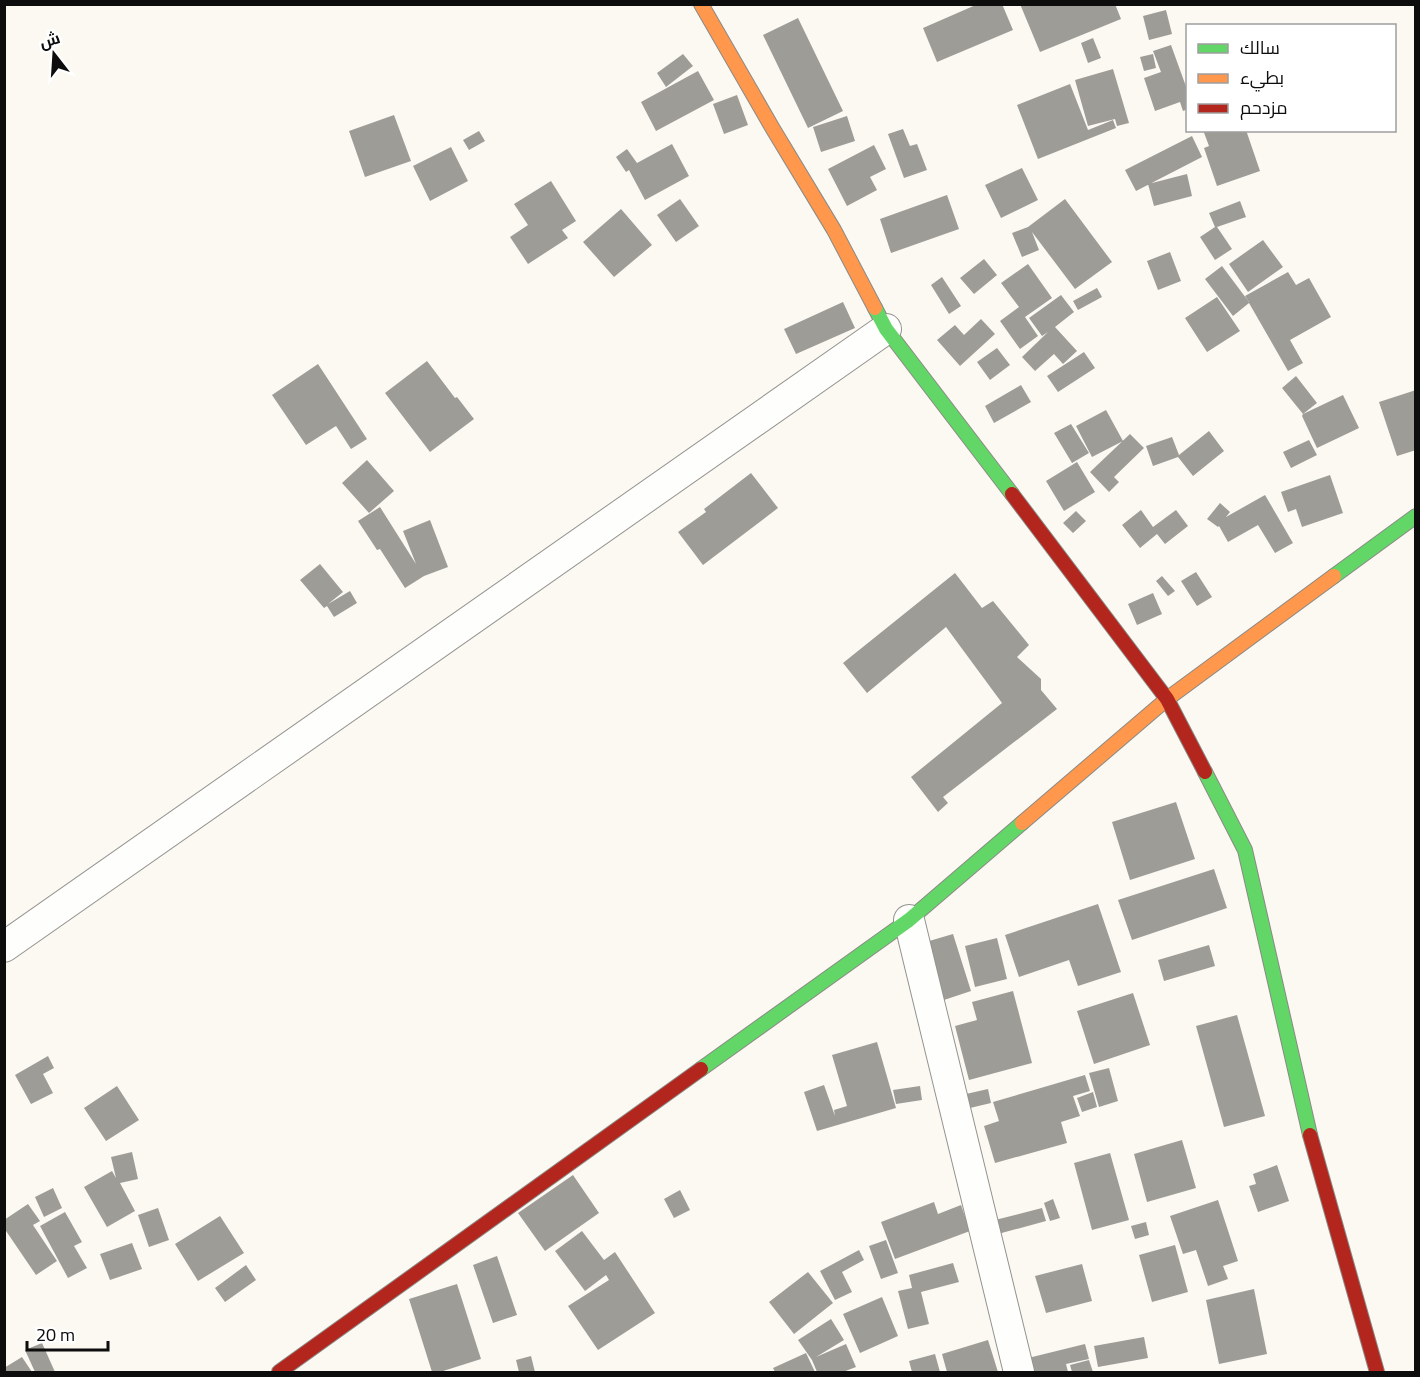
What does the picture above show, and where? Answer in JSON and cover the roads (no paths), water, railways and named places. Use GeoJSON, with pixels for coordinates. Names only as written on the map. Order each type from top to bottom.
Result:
{"type":"FeatureCollection","features":[{"type":"Feature","properties":{"kind":"street"},"geometry":{"type":"LineString","coordinates":[[701,4],[834,230],[886,329],[1167,699],[1245,850],[1308,1129],[1377,1372]]}},
{"type":"Feature","properties":{"kind":"street"},"geometry":{"type":"LineString","coordinates":[[4,946],[886,329]]}},
{"type":"Feature","properties":{"kind":"street"},"geometry":{"type":"LineString","coordinates":[[279,1372],[909,920],[1167,699],[1416,516]]}},
{"type":"Feature","properties":{"kind":"street"},"geometry":{"type":"LineString","coordinates":[[909,920],[1020,1372]]}}]}
